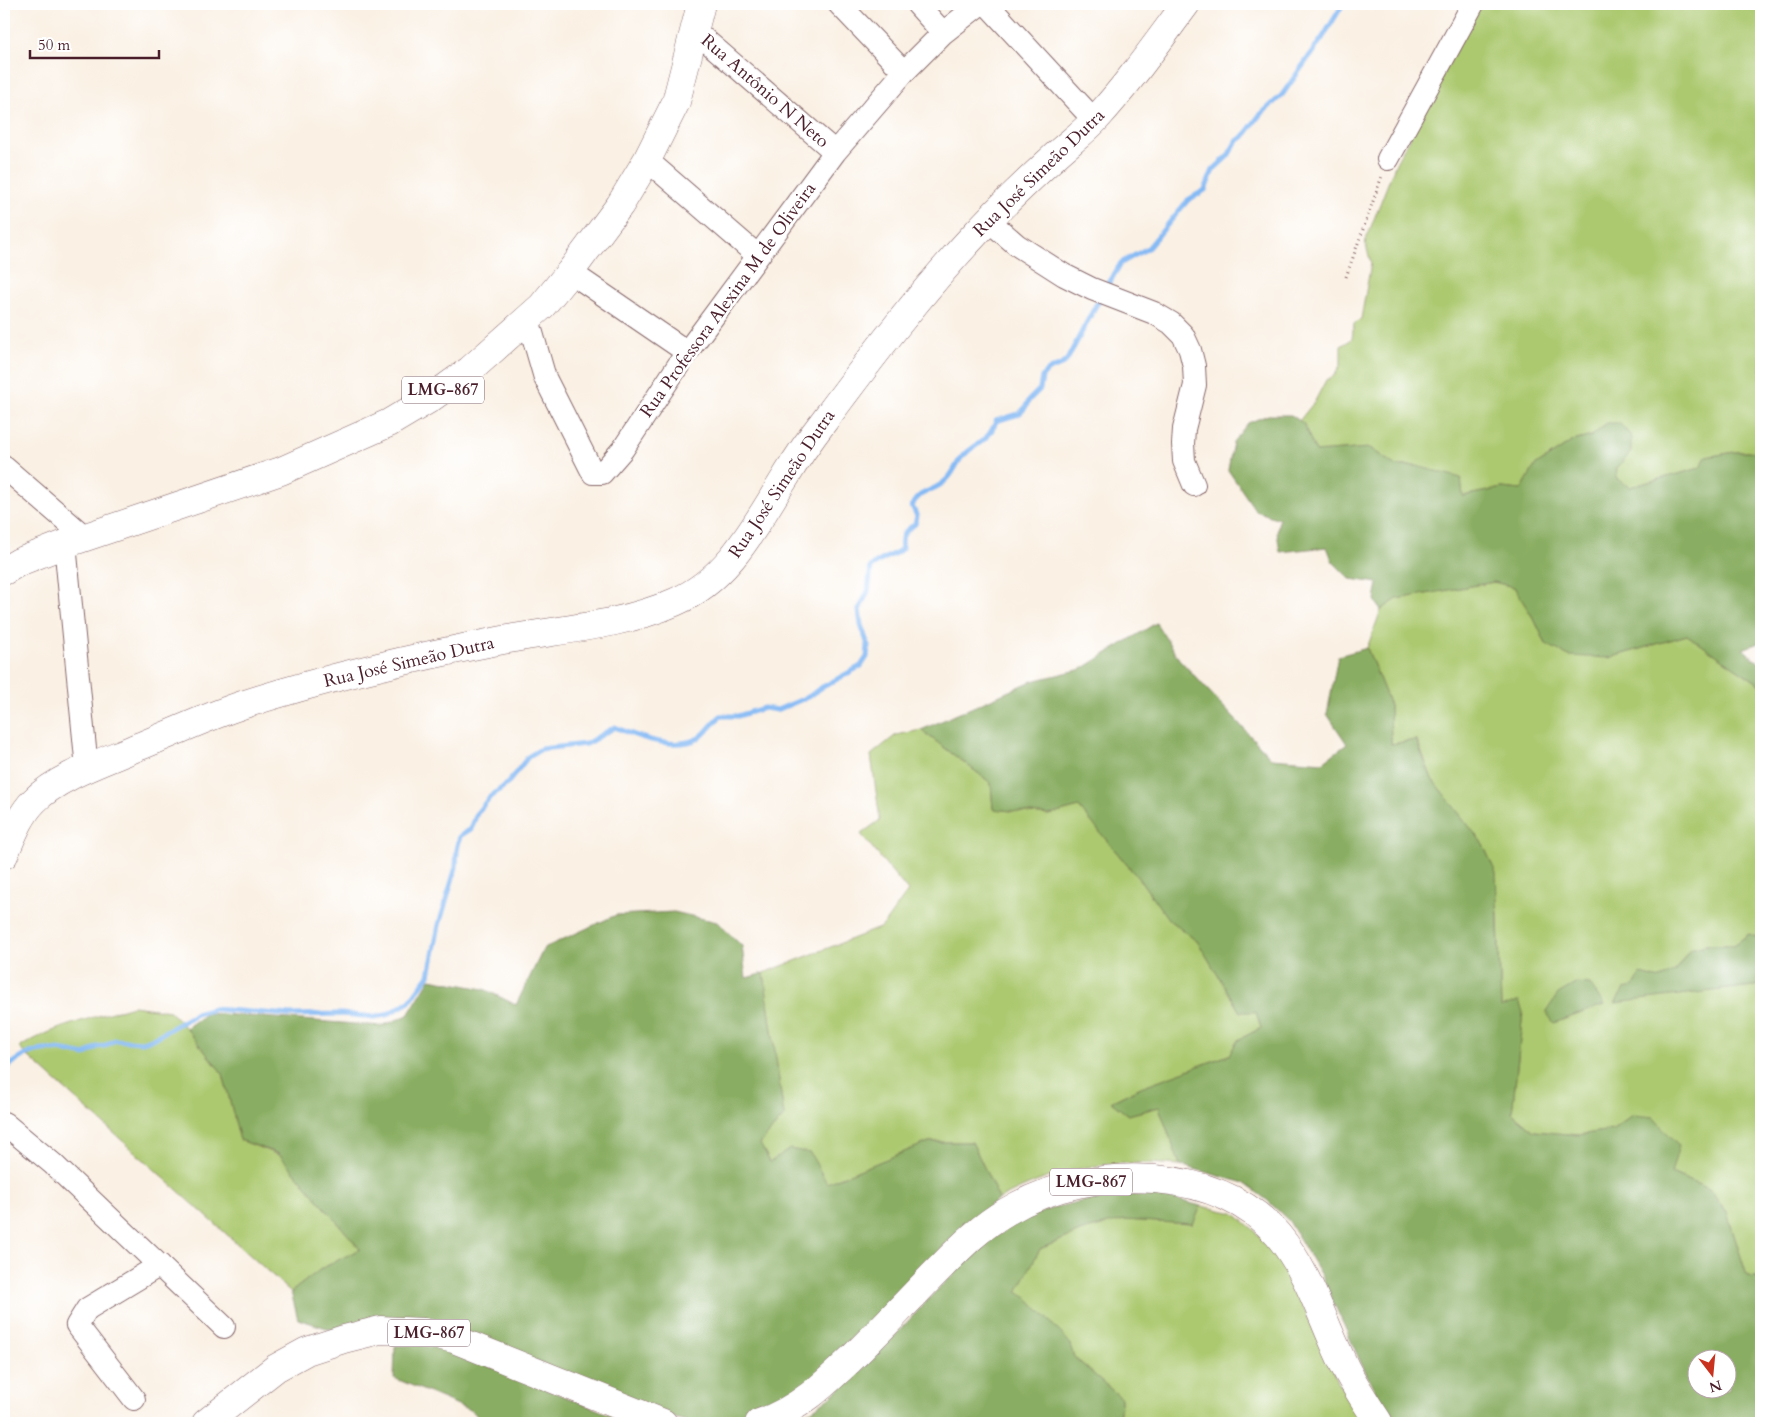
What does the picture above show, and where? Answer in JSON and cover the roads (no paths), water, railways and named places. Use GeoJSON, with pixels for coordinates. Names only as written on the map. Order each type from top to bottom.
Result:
{"type":"FeatureCollection","features":[{"type":"Feature","properties":{"kind":"main road","name":"LMG-867"},"geometry":{"type":"LineString","coordinates":[[4,571],[19,562],[75,540],[280,471],[389,423],[431,398],[470,370],[542,306],[620,206],[676,102],[701,4]]}},
{"type":"Feature","properties":{"kind":"main road","name":"Rua José Simeão Dutra"},"geometry":{"type":"LineString","coordinates":[[4,855],[19,823],[33,802],[48,790],[87,769],[238,707],[311,684],[419,657],[509,639],[607,624],[649,613],[680,601],[705,584],[726,566],[743,546],[788,473],[859,373],[925,289],[988,220],[1094,120],[1134,74],[1186,4]]}},
{"type":"Feature","properties":{"kind":"main road","name":"LMG-867"},"geometry":{"type":"LineString","coordinates":[[759,1423],[793,1408],[828,1382],[952,1256],[978,1232],[1005,1212],[1034,1197],[1067,1186],[1098,1180],[1134,1178],[1172,1180],[1206,1188],[1229,1197],[1256,1213],[1277,1234],[1297,1260],[1346,1369],[1379,1423]]}},
{"type":"Feature","properties":{"kind":"main road","name":"LMG-867"},"geometry":{"type":"LineString","coordinates":[[206,1423],[276,1368],[307,1351],[380,1330],[424,1332],[454,1339],[663,1423]]}},
{"type":"Feature","properties":{"kind":"street"},"geometry":{"type":"LineString","coordinates":[[839,4],[904,72]]}},
{"type":"Feature","properties":{"kind":"street"},"geometry":{"type":"LineString","coordinates":[[917,4],[943,33]]}},
{"type":"Feature","properties":{"kind":"street","name":"Rua Professora Alexina M de Oliveira"},"geometry":{"type":"LineString","coordinates":[[528,319],[545,378],[593,473],[602,473],[623,449],[687,352],[835,152],[904,72],[943,33],[980,4]]}},
{"type":"Feature","properties":{"kind":"street"},"geometry":{"type":"LineString","coordinates":[[987,4],[1094,120]]}},
{"type":"Feature","properties":{"kind":"street"},"geometry":{"type":"LineString","coordinates":[[1388,159],[1473,4]]}},
{"type":"Feature","properties":{"kind":"street","name":"Rua Antônio N Neto"},"geometry":{"type":"LineString","coordinates":[[695,31],[835,152]]}},
{"type":"Feature","properties":{"kind":"street"},"geometry":{"type":"LineString","coordinates":[[646,160],[758,256]]}},
{"type":"Feature","properties":{"kind":"street"},"geometry":{"type":"LineString","coordinates":[[988,220],[1016,245],[1064,275],[1092,289],[1154,313],[1171,323],[1183,335],[1190,350],[1194,366],[1195,385],[1182,444],[1184,461],[1194,485]]}},
{"type":"Feature","properties":{"kind":"street"},"geometry":{"type":"LineString","coordinates":[[570,272],[687,352]]}},
{"type":"Feature","properties":{"kind":"street"},"geometry":{"type":"LineString","coordinates":[[4,467],[75,540],[87,769]]}},
{"type":"Feature","properties":{"kind":"street"},"geometry":{"type":"LineString","coordinates":[[4,1123],[54,1164],[224,1327]]}},
{"type":"Feature","properties":{"kind":"street"},"geometry":{"type":"LineString","coordinates":[[134,1399],[77,1325],[87,1309],[160,1266]]}},
{"type":"Feature","properties":{"kind":"waterway"},"geometry":{"type":"LineString","coordinates":[[1109,283],[1121,263],[1148,248],[1188,200],[1205,190],[1213,170],[1228,156],[1236,142],[1244,136],[1259,116],[1282,95],[1323,37],[1343,4]]}},
{"type":"Feature","properties":{"kind":"waterway"},"geometry":{"type":"LineString","coordinates":[[4,1069],[24,1056],[41,1050],[56,1050],[85,1055],[97,1047],[104,1046],[115,1040],[142,1042],[152,1039],[196,1014],[214,1009],[290,1015],[341,1014],[374,1017],[386,1015],[409,1002],[429,975],[439,925],[456,867],[460,836],[471,829],[477,813],[490,797],[507,784],[528,757],[541,749],[586,744],[615,727],[656,741],[668,743],[689,742],[702,736],[721,716],[738,716],[764,708],[777,710],[810,696],[861,666],[867,657],[868,645],[861,625],[859,610],[868,591],[871,567],[902,549],[904,534],[915,524],[917,516],[912,506],[918,497],[941,485],[948,479],[961,458],[989,434],[996,421],[1019,414],[1040,389],[1042,377],[1047,371],[1067,360],[1096,305],[1102,298]]}}]}
